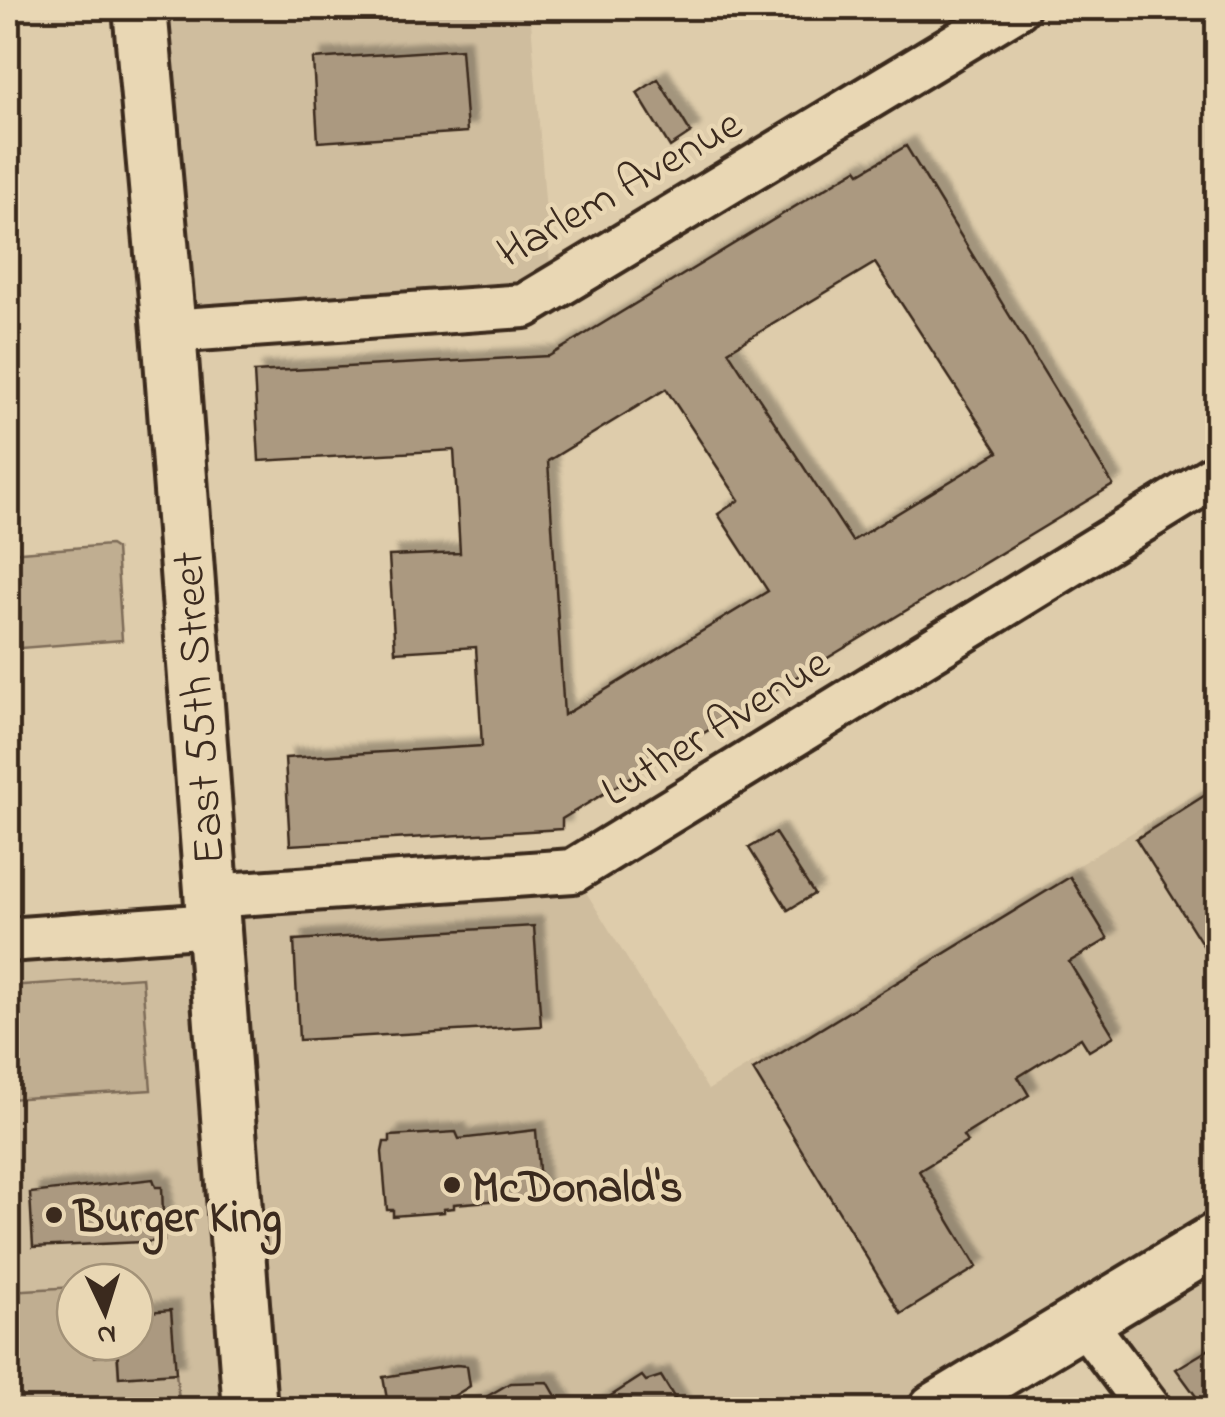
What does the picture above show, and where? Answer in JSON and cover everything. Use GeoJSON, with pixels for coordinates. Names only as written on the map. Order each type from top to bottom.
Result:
{"type":"FeatureCollection","features":[{"type":"Feature","properties":{"kind":"main road","name":"East 55th Street"},"geometry":{"type":"LineString","coordinates":[[140,8],[170,330],[250,1410]]}},
{"type":"Feature","properties":{"kind":"main road"},"geometry":{"type":"LineString","coordinates":[[935,1410],[1218,1240]]}},
{"type":"Feature","properties":{"kind":"street","name":"Harlem Avenue"},"geometry":{"type":"LineString","coordinates":[[170,330],[524,306],[1017,8]]}},
{"type":"Feature","properties":{"kind":"street","name":"Luther Avenue"},"geometry":{"type":"LineString","coordinates":[[8,940],[211,911],[573,871],[1218,474]]}},
{"type":"Feature","properties":{"kind":"street"},"geometry":{"type":"LineString","coordinates":[[1082,1320],[1150,1410]]}},
{"type":"Feature","properties":{"kind":"shaded area"},"geometry":{"type":"Polygon","coordinates":[[[140,8],[530,8],[552,290],[169,331],[140,8]]]}},
{"type":"Feature","properties":{"kind":"shaded area"},"geometry":{"type":"Polygon","coordinates":[[[110,545],[116,549],[122,640],[8,649],[8,553],[110,545]]]}},
{"type":"Feature","properties":{"kind":"shaded area"},"geometry":{"type":"Polygon","coordinates":[[[1217,781],[1217,1409],[1150,1409],[1082,1320],[935,1409],[8,1410],[8,940],[212,926],[210,896],[573,871],[708,1090],[1217,781]]]}},
{"type":"Feature","properties":{"kind":"shaded area"},"geometry":{"type":"Polygon","coordinates":[[[142,977],[151,1090],[8,1099],[8,986],[142,977]]]}},
{"type":"Feature","properties":{"kind":"shaded area"},"geometry":{"type":"Polygon","coordinates":[[[55,1288],[55,1362],[118,1362],[119,1377],[176,1373],[180,1409],[8,1409],[8,1291],[55,1288]]]}},
{"type":"Feature","properties":{"kind":"building"},"geometry":{"type":"Polygon","coordinates":[[[461,49],[467,132],[318,142],[313,59],[461,49]]]}},
{"type":"Feature","properties":{"kind":"building"},"geometry":{"type":"Polygon","coordinates":[[[658,79],[691,133],[670,147],[637,93],[658,79]]]}},
{"type":"Feature","properties":{"kind":"building"},"geometry":{"type":"Polygon","coordinates":[[[906,146],[1113,485],[562,819],[562,829],[290,845],[285,758],[482,746],[476,647],[395,652],[389,556],[460,553],[454,450],[259,461],[254,372],[549,356],[857,169],[860,173],[906,146]],[[875,263],[728,351],[852,541],[998,452],[875,263]],[[666,389],[548,461],[564,715],[768,591],[718,514],[739,500],[666,389]]]}},
{"type":"Feature","properties":{"kind":"building"},"geometry":{"type":"Polygon","coordinates":[[[1218,787],[1218,969],[1136,839],[1218,787]]]}},
{"type":"Feature","properties":{"kind":"building"},"geometry":{"type":"Polygon","coordinates":[[[775,833],[814,894],[788,910],[749,848],[775,833]]]}},
{"type":"Feature","properties":{"kind":"building"},"geometry":{"type":"Polygon","coordinates":[[[1070,877],[1108,939],[1069,962],[1114,1036],[1089,1051],[1081,1038],[1018,1077],[1029,1095],[963,1136],[967,1142],[919,1171],[977,1267],[901,1314],[753,1070],[1070,877]]]}},
{"type":"Feature","properties":{"kind":"building"},"geometry":{"type":"Polygon","coordinates":[[[534,926],[541,1026],[299,1040],[294,940],[534,926]]]}},
{"type":"Feature","properties":{"kind":"building"},"geometry":{"type":"Polygon","coordinates":[[[536,1130],[541,1197],[454,1204],[454,1208],[444,1212],[393,1216],[393,1210],[387,1210],[382,1152],[390,1136],[456,1132],[459,1139],[536,1130]]]}},
{"type":"Feature","properties":{"kind":"building"},"geometry":{"type":"Polygon","coordinates":[[[153,1179],[156,1187],[162,1187],[164,1241],[33,1247],[30,1193],[153,1179]]]}},
{"type":"Feature","properties":{"kind":"building"},"geometry":{"type":"Polygon","coordinates":[[[171,1310],[176,1373],[119,1377],[118,1362],[155,1362],[155,1311],[171,1310]]]}},
{"type":"Feature","properties":{"kind":"building"},"geometry":{"type":"Polygon","coordinates":[[[1218,1344],[1218,1410],[1206,1410],[1176,1369],[1218,1344]]]}},
{"type":"Feature","properties":{"kind":"building"},"geometry":{"type":"Polygon","coordinates":[[[467,1366],[470,1386],[431,1410],[392,1410],[383,1377],[467,1366]]]}},
{"type":"Feature","properties":{"kind":"building"},"geometry":{"type":"Polygon","coordinates":[[[642,1376],[646,1381],[661,1376],[682,1410],[589,1410],[642,1376]]]}},
{"type":"Feature","properties":{"kind":"building"},"geometry":{"type":"Polygon","coordinates":[[[548,1382],[564,1410],[464,1410],[510,1383],[548,1382]]]}},
{"type":"Feature","properties":{"kind":"place","name":"McDonald's"},"geometry":{"type":"Point","coordinates":[452,1185]}},
{"type":"Feature","properties":{"kind":"place","name":"Burger King"},"geometry":{"type":"Point","coordinates":[54,1215]}}]}
